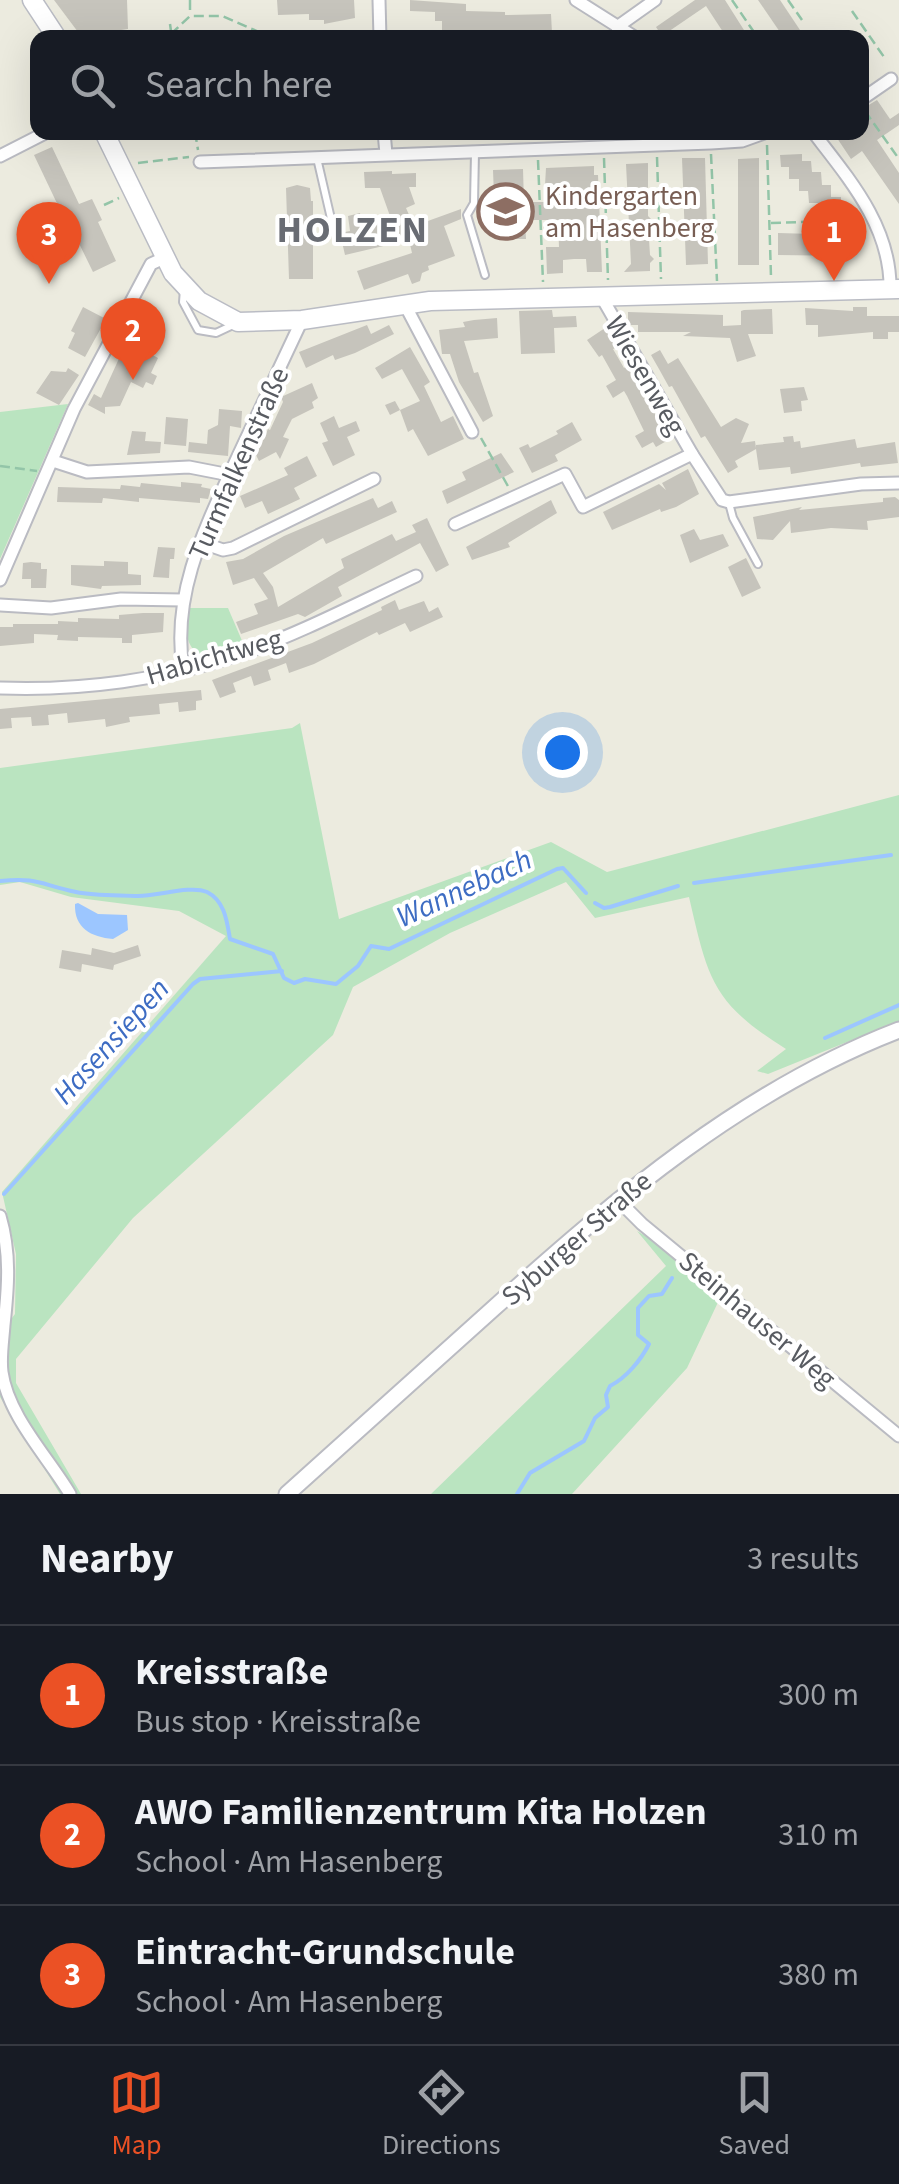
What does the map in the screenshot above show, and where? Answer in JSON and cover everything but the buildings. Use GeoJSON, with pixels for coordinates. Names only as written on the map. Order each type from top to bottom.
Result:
{"type":"FeatureCollection","features":[{"type":"Feature","properties":{"kind":"main road"},"geometry":{"type":"LineString","coordinates":[[32,0],[52,30]]}},
{"type":"Feature","properties":{"kind":"main road"},"geometry":{"type":"LineString","coordinates":[[108,140],[164,258],[184,288],[238,322],[272,324],[404,304],[894,289]]}},
{"type":"Feature","properties":{"kind":"street"},"geometry":{"type":"LineString","coordinates":[[378,0],[380,30]]}},
{"type":"Feature","properties":{"kind":"street"},"geometry":{"type":"LineString","coordinates":[[576,0],[622,30]]}},
{"type":"Feature","properties":{"kind":"street"},"geometry":{"type":"LineString","coordinates":[[617,27],[655,0]]}},
{"type":"Feature","properties":{"kind":"street"},"geometry":{"type":"LineString","coordinates":[[869,97],[892,79]]}},
{"type":"Feature","properties":{"kind":"street"},"geometry":{"type":"LineString","coordinates":[[0,156],[31,140]]}},
{"type":"Feature","properties":{"kind":"street"},"geometry":{"type":"LineString","coordinates":[[385,140],[386,154]]}},
{"type":"Feature","properties":{"kind":"street"},"geometry":{"type":"LineString","coordinates":[[819,140],[861,195],[874,220],[886,247],[894,289]]}},
{"type":"Feature","properties":{"kind":"street"},"geometry":{"type":"LineString","coordinates":[[200,162],[651,141]]}},
{"type":"Feature","properties":{"kind":"street"},"geometry":{"type":"LineString","coordinates":[[0,580],[84,388],[152,264],[164,258]]}},
{"type":"Feature","properties":{"kind":"street","name":"Wiesenweg"},"geometry":{"type":"LineString","coordinates":[[605,296],[714,492],[729,502]]}},
{"type":"Feature","properties":{"kind":"street"},"geometry":{"type":"LineString","coordinates":[[404,304],[472,432]]}},
{"type":"Feature","properties":{"kind":"street","name":"Turmfalkenstraße"},"geometry":{"type":"LineString","coordinates":[[183,668],[179,635],[183,600],[200,542],[302,320]]}},
{"type":"Feature","properties":{"kind":"street"},"geometry":{"type":"LineString","coordinates":[[455,524],[565,474],[583,507],[692,454]]}},
{"type":"Feature","properties":{"kind":"street"},"geometry":{"type":"LineString","coordinates":[[50,467],[87,472],[189,467],[230,475]]}},
{"type":"Feature","properties":{"kind":"street"},"geometry":{"type":"LineString","coordinates":[[200,542],[223,550],[233,548],[374,479]]}},
{"type":"Feature","properties":{"kind":"street"},"geometry":{"type":"LineString","coordinates":[[729,502],[861,484],[899,483]]}},
{"type":"Feature","properties":{"kind":"street","name":"Habichtweg"},"geometry":{"type":"LineString","coordinates":[[0,688],[122,681],[239,654],[416,576]]}},
{"type":"Feature","properties":{"kind":"street"},"geometry":{"type":"LineString","coordinates":[[0,605],[51,608],[121,600],[183,600]]}},
{"type":"Feature","properties":{"kind":"street","name":"Syburger Straße"},"geometry":{"type":"LineString","coordinates":[[286,1494],[618,1200],[676,1154],[743,1109],[834,1058],[899,1030]]}},
{"type":"Feature","properties":{"kind":"street","name":"Steinhauser Weg"},"geometry":{"type":"LineString","coordinates":[[618,1200],[899,1436]]}},
{"type":"Feature","properties":{"kind":"street"},"geometry":{"type":"LineString","coordinates":[[0,1216],[9,1280],[0,1366],[3,1381],[14,1406],[70,1494]]}},
{"type":"Feature","properties":{"kind":"lane"},"geometry":{"type":"LineString","coordinates":[[474,151],[474,203],[468,216],[486,275]]}},
{"type":"Feature","properties":{"kind":"lane"},"geometry":{"type":"LineString","coordinates":[[316,157],[332,222]]}},
{"type":"Feature","properties":{"kind":"lane"},"geometry":{"type":"LineString","coordinates":[[729,502],[733,518],[758,564]]}},
{"type":"Feature","properties":{"kind":"path"},"geometry":{"type":"LineString","coordinates":[[177,30],[190,16],[190,0]]}},
{"type":"Feature","properties":{"kind":"path"},"geometry":{"type":"LineString","coordinates":[[732,0],[753,30]]}},
{"type":"Feature","properties":{"kind":"path"},"geometry":{"type":"LineString","coordinates":[[788,0],[802,20]]}},
{"type":"Feature","properties":{"kind":"path"},"geometry":{"type":"LineString","coordinates":[[852,12],[865,30]]}},
{"type":"Feature","properties":{"kind":"path"},"geometry":{"type":"LineString","coordinates":[[190,16],[222,16],[255,30]]}},
{"type":"Feature","properties":{"kind":"path"},"geometry":{"type":"LineString","coordinates":[[170,24],[171,30]]}},
{"type":"Feature","properties":{"kind":"path"},"geometry":{"type":"LineString","coordinates":[[869,36],[884,57]]}},
{"type":"Feature","properties":{"kind":"path"},"geometry":{"type":"LineString","coordinates":[[869,116],[899,160]]}},
{"type":"Feature","properties":{"kind":"path"},"geometry":{"type":"LineString","coordinates":[[873,124],[879,118]]}},
{"type":"Feature","properties":{"kind":"path"},"geometry":{"type":"LineString","coordinates":[[132,164],[199,156],[196,140]]}},
{"type":"Feature","properties":{"kind":"path"},"geometry":{"type":"LineString","coordinates":[[713,140],[718,294]]}},
{"type":"Feature","properties":{"kind":"path"},"geometry":{"type":"LineString","coordinates":[[767,140],[771,292]]}},
{"type":"Feature","properties":{"kind":"path"},"geometry":{"type":"LineString","coordinates":[[651,141],[662,295]]}},
{"type":"Feature","properties":{"kind":"path"},"geometry":{"type":"LineString","coordinates":[[604,146],[605,296]]}},
{"type":"Feature","properties":{"kind":"path"},"geometry":{"type":"LineString","coordinates":[[537,148],[544,298]]}},
{"type":"Feature","properties":{"kind":"path"},"geometry":{"type":"LineString","coordinates":[[104,205],[121,198]]}},
{"type":"Feature","properties":{"kind":"path"},"geometry":{"type":"LineString","coordinates":[[769,224],[874,220]]}},
{"type":"Feature","properties":{"kind":"path"},"geometry":{"type":"LineString","coordinates":[[472,432],[478,432],[514,498]]}},
{"type":"Feature","properties":{"kind":"path"},"geometry":{"type":"LineString","coordinates":[[0,466],[50,467]]}},
{"type":"Feature","properties":{"kind":"green space"},"geometry":{"type":"Polygon","coordinates":[[[68,404],[0,559],[0,412],[68,404]]]}},
{"type":"Feature","properties":{"kind":"green space"},"geometry":{"type":"Polygon","coordinates":[[[189,608],[228,608],[243,643],[198,654],[188,639],[189,608]]]}},
{"type":"Feature","properties":{"kind":"green space"},"geometry":{"type":"Polygon","coordinates":[[[300,723],[339,919],[551,842],[607,872],[899,795],[899,1021],[768,1074],[757,1071],[786,1049],[742,1017],[717,986],[702,949],[689,897],[595,918],[566,882],[450,933],[353,987],[333,1035],[133,1218],[16,1359],[16,1383],[81,1494],[60,1494],[0,1397],[0,1334],[15,1314],[16,1254],[2,1192],[226,936],[179,911],[71,897],[20,882],[0,885],[0,768],[292,728],[300,723]]]}},
{"type":"Feature","properties":{"kind":"green space"},"geometry":{"type":"Polygon","coordinates":[[[637,1231],[659,1244],[720,1298],[687,1368],[572,1494],[431,1494],[666,1266],[637,1231]]]}},
{"type":"Feature","properties":{"kind":"water"},"geometry":{"type":"Polygon","coordinates":[[[78,903],[98,914],[127,915],[128,930],[113,939],[91,933],[77,919],[78,903]]]}},
{"type":"Feature","properties":{"kind":"waterway","name":"Wannebach"},"geometry":{"type":"LineString","coordinates":[[694,883],[891,855]]}},
{"type":"Feature","properties":{"kind":"waterway","name":"Wannebach"},"geometry":{"type":"LineString","coordinates":[[0,881],[32,881],[99,895],[207,892],[221,906],[230,939],[273,954],[284,978],[294,983],[305,979],[336,984],[358,966],[371,946],[389,949],[557,869],[563,868],[586,893]]}},
{"type":"Feature","properties":{"kind":"waterway","name":"Wannebach"},"geometry":{"type":"LineString","coordinates":[[595,903],[610,907],[678,886]]}},
{"type":"Feature","properties":{"kind":"waterway","name":"Hasensiepen"},"geometry":{"type":"LineString","coordinates":[[4,1194],[193,984],[200,979],[282,971]]}},
{"type":"Feature","properties":{"kind":"waterway"},"geometry":{"type":"LineString","coordinates":[[825,1038],[899,1005]]}},
{"type":"Feature","properties":{"kind":"waterway"},"geometry":{"type":"LineString","coordinates":[[517,1494],[530,1473],[584,1441],[595,1418],[608,1407],[606,1395],[610,1386],[632,1368],[649,1344],[638,1335],[638,1308],[649,1296],[662,1294],[672,1278]]}},
{"type":"Feature","properties":{"kind":"place","name":"Kindergarten am Hasenberg"},"geometry":{"type":"Point","coordinates":[506,211]}},
{"type":"Feature","properties":{"kind":"place","name":"Kreisstraße"},"geometry":{"type":"Point","coordinates":[834,281]}},
{"type":"Feature","properties":{"kind":"place","name":"Eintracht-Grundschule"},"geometry":{"type":"Point","coordinates":[49,284]}},
{"type":"Feature","properties":{"kind":"place","name":"AWO Familienzentrum Kita Holzen"},"geometry":{"type":"Point","coordinates":[133,380]}},
{"type":"Feature","properties":{"kind":"district","name":"HOLZEN"},"geometry":{"type":"Point","coordinates":[353,229]}}]}
